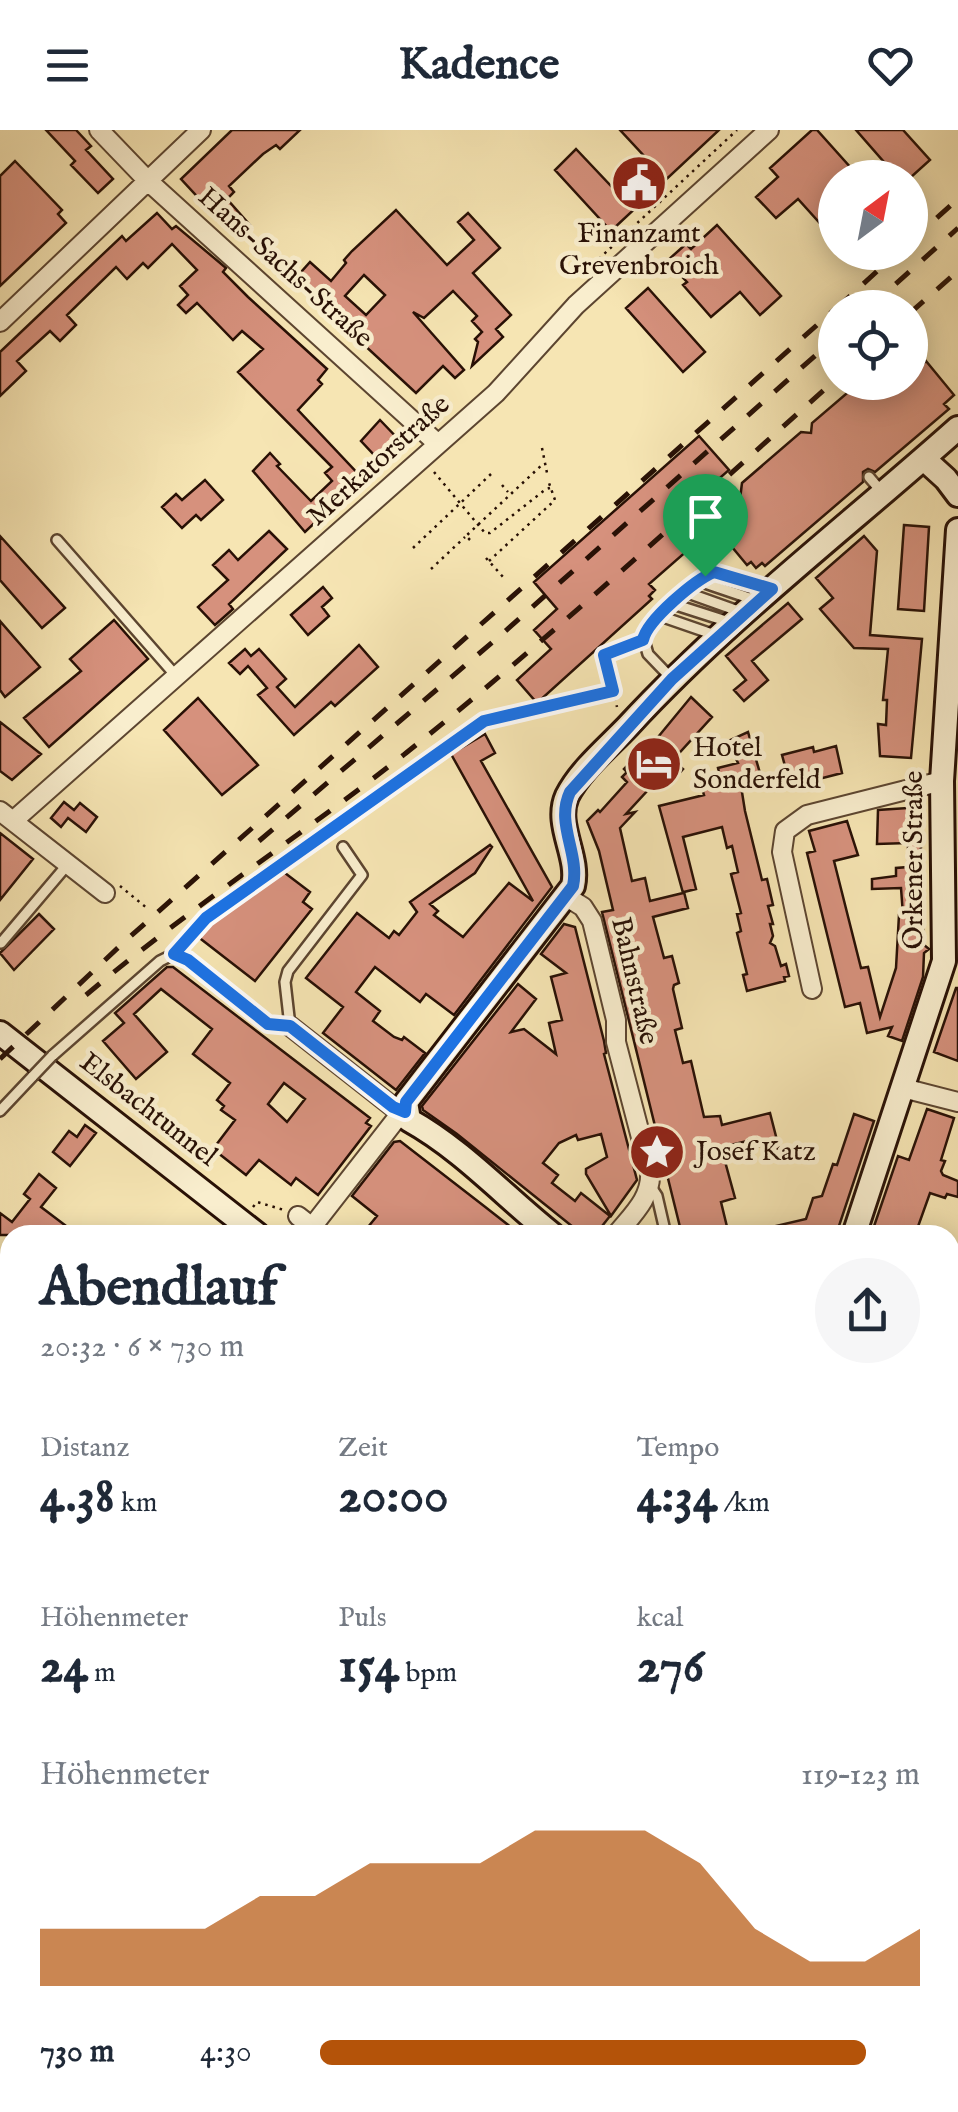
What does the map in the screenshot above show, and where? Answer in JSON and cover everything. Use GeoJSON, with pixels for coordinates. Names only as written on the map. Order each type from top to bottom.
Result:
{"type":"FeatureCollection","features":[{"type":"Feature","properties":{"kind":"street","name":"Hans-Sachs-Straße"},"geometry":{"type":"LineString","coordinates":[[98,130],[440,453]]}},
{"type":"Feature","properties":{"kind":"street"},"geometry":{"type":"LineString","coordinates":[[0,322],[201,130]]}},
{"type":"Feature","properties":{"kind":"street","name":"Merkatorstraße"},"geometry":{"type":"LineString","coordinates":[[7,816],[440,453],[576,305],[770,130]]}},
{"type":"Feature","properties":{"kind":"street"},"geometry":{"type":"LineString","coordinates":[[541,1225],[488,1177],[409,1120],[406,1102],[567,897],[576,870],[563,814],[570,792],[672,679],[790,572],[876,485],[924,459],[958,428]]}},
{"type":"Feature","properties":{"kind":"street"},"geometry":{"type":"LineString","coordinates":[[924,459],[958,496]]}},
{"type":"Feature","properties":{"kind":"street","name":"Orkener Straße"},"geometry":{"type":"LineString","coordinates":[[857,1225],[943,968],[951,859],[948,771],[958,530]]}},
{"type":"Feature","properties":{"kind":"street"},"geometry":{"type":"LineString","coordinates":[[812,990],[782,852],[785,831],[798,819],[816,812],[948,771]]}},
{"type":"Feature","properties":{"kind":"street"},"geometry":{"type":"LineString","coordinates":[[7,816],[105,893]]}},
{"type":"Feature","properties":{"kind":"street","name":"Bahnstraße"},"geometry":{"type":"LineString","coordinates":[[567,897],[583,907],[592,920],[616,1020],[616,1042],[650,1180]]}},
{"type":"Feature","properties":{"kind":"street"},"geometry":{"type":"LineString","coordinates":[[290,1026],[393,1107],[405,1112]]}},
{"type":"Feature","properties":{"kind":"street","name":"Elsbachtunnel"},"geometry":{"type":"LineString","coordinates":[[0,1033],[245,1225]]}},
{"type":"Feature","properties":{"kind":"street"},"geometry":{"type":"LineString","coordinates":[[903,1088],[958,1102]]}},
{"type":"Feature","properties":{"kind":"street"},"geometry":{"type":"LineString","coordinates":[[314,1225],[396,1118],[405,1112]]}},
{"type":"Feature","properties":{"kind":"street"},"geometry":{"type":"LineString","coordinates":[[622,1225],[650,1180]]}},
{"type":"Feature","properties":{"kind":"street"},"geometry":{"type":"LineString","coordinates":[[298,1216],[309,1225]]}},
{"type":"Feature","properties":{"kind":"lane"},"geometry":{"type":"LineString","coordinates":[[58,540],[177,677]]}},
{"type":"Feature","properties":{"kind":"lane"},"geometry":{"type":"LineString","coordinates":[[672,679],[648,654],[644,633],[685,592],[711,573],[722,572],[745,612]]}},
{"type":"Feature","properties":{"kind":"lane"},"geometry":{"type":"LineString","coordinates":[[699,580],[745,612]]}},
{"type":"Feature","properties":{"kind":"lane"},"geometry":{"type":"LineString","coordinates":[[685,592],[745,612]]}},
{"type":"Feature","properties":{"kind":"lane"},"geometry":{"type":"LineString","coordinates":[[672,604],[745,612]]}},
{"type":"Feature","properties":{"kind":"lane"},"geometry":{"type":"LineString","coordinates":[[660,616],[745,612]]}},
{"type":"Feature","properties":{"kind":"lane"},"geometry":{"type":"LineString","coordinates":[[0,1111],[52,1056],[160,961],[174,954],[188,960],[268,1024],[290,1026],[285,982],[288,972],[362,875],[343,848]]}},
{"type":"Feature","properties":{"kind":"lane"},"geometry":{"type":"LineString","coordinates":[[1,943],[68,864]]}},
{"type":"Feature","properties":{"kind":"lane","name":"Bahnstraße"},"geometry":{"type":"LineString","coordinates":[[650,1180],[664,1225]]}},
{"type":"Feature","properties":{"kind":"path"},"geometry":{"type":"LineString","coordinates":[[579,278],[737,130]]}},
{"type":"Feature","properties":{"kind":"path"},"geometry":{"type":"LineString","coordinates":[[542,448],[547,473]]}},
{"type":"Feature","properties":{"kind":"path"},"geometry":{"type":"LineString","coordinates":[[440,453],[432,473],[490,533],[550,486],[556,500],[487,559],[504,578]]}},
{"type":"Feature","properties":{"kind":"path"},"geometry":{"type":"LineString","coordinates":[[432,569],[544,463]]}},
{"type":"Feature","properties":{"kind":"path"},"geometry":{"type":"LineString","coordinates":[[413,548],[491,474]]}},
{"type":"Feature","properties":{"kind":"path"},"geometry":{"type":"LineString","coordinates":[[502,485],[508,494]]}},
{"type":"Feature","properties":{"kind":"path"},"geometry":{"type":"LineString","coordinates":[[604,655],[643,640]]}},
{"type":"Feature","properties":{"kind":"path"},"geometry":{"type":"LineString","coordinates":[[602,647],[618,712],[616,719],[626,729]]}},
{"type":"Feature","properties":{"kind":"path"},"geometry":{"type":"LineString","coordinates":[[174,954],[206,918],[484,721],[613,691]]}},
{"type":"Feature","properties":{"kind":"path"},"geometry":{"type":"LineString","coordinates":[[255,1210],[252,1206],[257,1202],[298,1216]]}},
{"type":"Feature","properties":{"kind":"building"},"geometry":{"type":"Polygon","coordinates":[[[46,130],[76,130],[91,146],[86,150],[113,179],[98,193],[46,130]]]}},
{"type":"Feature","properties":{"kind":"building"},"geometry":{"type":"Polygon","coordinates":[[[232,130],[300,130],[280,149],[276,145],[263,154],[229,186],[234,192],[227,199],[250,225],[239,234],[223,217],[219,220],[181,179],[232,130]]]}},
{"type":"Feature","properties":{"kind":"building","name":"Finanzamt Grevenbroich"},"geometry":{"type":"Polygon","coordinates":[[[620,130],[719,130],[611,231],[555,170],[576,149],[612,187],[645,157],[620,130]]]}},
{"type":"Feature","properties":{"kind":"building"},"geometry":{"type":"Polygon","coordinates":[[[812,130],[817,130],[844,160],[818,160],[818,221],[798,199],[776,218],[756,197],[778,177],[770,168],[812,130]]]}},
{"type":"Feature","properties":{"kind":"building"},"geometry":{"type":"Polygon","coordinates":[[[856,130],[903,130],[930,160],[928,162],[882,160],[856,130]]]}},
{"type":"Feature","properties":{"kind":"building"},"geometry":{"type":"Polygon","coordinates":[[[15,161],[62,210],[58,214],[66,223],[0,286],[0,176],[15,161]]]}},
{"type":"Feature","properties":{"kind":"building"},"geometry":{"type":"Polygon","coordinates":[[[396,210],[447,265],[474,240],[458,222],[468,213],[500,248],[473,273],[511,315],[496,329],[503,337],[472,366],[478,342],[475,339],[482,332],[472,321],[477,316],[453,291],[424,318],[413,312],[464,370],[455,378],[443,366],[416,393],[294,280],[310,262],[331,281],[352,251],[396,210]],[[364,275],[345,296],[366,315],[385,295],[364,275]]]}},
{"type":"Feature","properties":{"kind":"building"},"geometry":{"type":"Polygon","coordinates":[[[157,213],[172,229],[176,226],[226,268],[223,272],[248,297],[327,369],[318,380],[322,384],[298,410],[362,478],[305,532],[253,471],[270,453],[280,464],[277,466],[311,501],[332,481],[325,473],[332,467],[238,372],[263,349],[242,331],[233,340],[197,303],[186,313],[178,305],[188,295],[180,286],[197,270],[172,244],[148,268],[143,263],[127,279],[116,267],[67,315],[76,325],[60,341],[50,331],[17,361],[26,371],[0,396],[0,352],[122,236],[126,241],[157,213]]]}},
{"type":"Feature","properties":{"kind":"building"},"geometry":{"type":"Polygon","coordinates":[[[717,225],[781,296],[760,315],[740,292],[711,317],[667,261],[686,244],[691,249],[717,225]]]}},
{"type":"Feature","properties":{"kind":"building"},"geometry":{"type":"Polygon","coordinates":[[[648,288],[705,352],[683,372],[626,308],[648,288]]]}},
{"type":"Feature","properties":{"kind":"building"},"geometry":{"type":"Polygon","coordinates":[[[928,363],[954,395],[944,404],[949,409],[875,472],[863,472],[863,482],[765,566],[762,563],[756,568],[751,562],[747,565],[712,523],[740,499],[742,483],[801,432],[811,433],[812,423],[839,400],[928,400],[928,363]]]}},
{"type":"Feature","properties":{"kind":"building"},"geometry":{"type":"Polygon","coordinates":[[[380,420],[401,442],[385,457],[381,453],[377,458],[361,441],[380,420]]]}},
{"type":"Feature","properties":{"kind":"building"},"geometry":{"type":"Polygon","coordinates":[[[699,436],[729,470],[690,504],[712,529],[649,584],[655,590],[649,596],[652,599],[537,703],[517,680],[551,649],[534,630],[557,609],[534,582],[699,436]]]}},
{"type":"Feature","properties":{"kind":"building"},"geometry":{"type":"Polygon","coordinates":[[[205,480],[223,500],[201,520],[196,515],[182,528],[162,507],[176,494],[182,500],[205,480]]]}},
{"type":"Feature","properties":{"kind":"building"},"geometry":{"type":"Polygon","coordinates":[[[904,525],[929,527],[924,611],[898,609],[904,525]]]}},
{"type":"Feature","properties":{"kind":"building"},"geometry":{"type":"Polygon","coordinates":[[[269,531],[287,549],[229,604],[233,609],[215,625],[198,607],[228,580],[213,565],[229,550],[238,560],[269,531]]]}},
{"type":"Feature","properties":{"kind":"building"},"geometry":{"type":"Polygon","coordinates":[[[0,536],[65,608],[42,628],[0,580],[0,536]]]}},
{"type":"Feature","properties":{"kind":"building"},"geometry":{"type":"Polygon","coordinates":[[[864,536],[877,551],[870,635],[922,639],[911,758],[880,756],[878,724],[886,725],[887,700],[883,700],[888,649],[854,648],[820,609],[833,598],[816,578],[864,536]]]}},
{"type":"Feature","properties":{"kind":"building"},"geometry":{"type":"Polygon","coordinates":[[[323,587],[332,598],[322,607],[329,616],[308,635],[291,615],[323,587]]]}},
{"type":"Feature","properties":{"kind":"building"},"geometry":{"type":"Polygon","coordinates":[[[788,603],[802,619],[752,661],[768,680],[744,701],[734,690],[746,680],[726,656],[788,603]]]}},
{"type":"Feature","properties":{"kind":"building"},"geometry":{"type":"Polygon","coordinates":[[[114,620],[148,659],[49,747],[24,718],[81,671],[70,659],[114,620]]]}},
{"type":"Feature","properties":{"kind":"building"},"geometry":{"type":"Polygon","coordinates":[[[0,621],[40,667],[5,697],[0,690],[0,621]]]}},
{"type":"Feature","properties":{"kind":"building"},"geometry":{"type":"Polygon","coordinates":[[[359,645],[378,667],[335,706],[331,702],[294,735],[258,695],[267,688],[248,666],[240,674],[229,663],[245,649],[251,656],[259,649],[286,679],[277,687],[295,707],[359,645]]]}},
{"type":"Feature","properties":{"kind":"building"},"geometry":{"type":"Polygon","coordinates":[[[691,697],[712,717],[673,760],[683,769],[670,784],[661,776],[626,814],[635,812],[620,828],[632,881],[645,878],[650,901],[683,893],[659,806],[704,795],[700,782],[720,777],[718,768],[738,763],[728,741],[748,732],[762,780],[741,786],[762,880],[767,879],[773,905],[768,906],[773,924],[770,943],[775,946],[781,966],[786,964],[789,976],[784,977],[785,981],[747,991],[737,933],[741,931],[737,914],[741,913],[731,874],[738,872],[732,846],[727,848],[722,827],[683,837],[696,889],[684,892],[688,908],[653,917],[664,958],[672,956],[679,983],[673,989],[682,1028],[675,1030],[683,1063],[691,1061],[704,1117],[720,1116],[722,1125],[770,1113],[779,1148],[767,1151],[765,1145],[753,1147],[751,1140],[727,1146],[726,1165],[735,1198],[721,1202],[727,1225],[680,1225],[602,912],[613,910],[599,851],[587,821],[627,782],[622,777],[627,772],[624,769],[647,745],[649,748],[691,697]]]}},
{"type":"Feature","properties":{"kind":"building"},"geometry":{"type":"Polygon","coordinates":[[[198,698],[258,765],[222,795],[164,730],[198,698]]]}},
{"type":"Feature","properties":{"kind":"building"},"geometry":{"type":"Polygon","coordinates":[[[0,722],[41,754],[12,780],[0,771],[0,722]]]}},
{"type":"Feature","properties":{"kind":"building"},"geometry":{"type":"Polygon","coordinates":[[[485,734],[495,753],[481,761],[552,887],[454,1015],[426,994],[420,1002],[375,967],[356,992],[380,1011],[373,1021],[425,1053],[396,1090],[323,1033],[343,1007],[306,978],[357,913],[389,938],[394,931],[399,935],[417,912],[410,902],[490,845],[475,873],[430,904],[438,911],[434,915],[463,937],[509,883],[533,901],[451,754],[485,734]]]}},
{"type":"Feature","properties":{"kind":"building"},"geometry":{"type":"Polygon","coordinates":[[[836,746],[842,773],[815,780],[814,775],[805,777],[804,773],[788,777],[782,755],[836,746]]]}},
{"type":"Feature","properties":{"kind":"building"},"geometry":{"type":"Polygon","coordinates":[[[64,802],[74,810],[80,803],[97,817],[86,832],[68,818],[61,827],[51,818],[64,802]]]}},
{"type":"Feature","properties":{"kind":"building"},"geometry":{"type":"Polygon","coordinates":[[[923,807],[920,866],[924,945],[929,949],[924,953],[923,977],[902,1041],[888,1036],[892,1027],[867,1033],[860,1003],[845,1007],[807,853],[815,851],[809,831],[847,821],[858,855],[834,861],[861,968],[868,967],[880,1017],[896,968],[899,915],[903,915],[901,888],[872,889],[872,879],[896,876],[896,868],[908,867],[908,843],[877,844],[878,810],[923,807]]]}},
{"type":"Feature","properties":{"kind":"building"},"geometry":{"type":"Polygon","coordinates":[[[0,833],[33,859],[0,900],[0,833]]]}},
{"type":"Feature","properties":{"kind":"building"},"geometry":{"type":"Polygon","coordinates":[[[281,870],[310,892],[303,902],[312,909],[255,981],[197,936],[216,913],[281,870]]]}},
{"type":"Feature","properties":{"kind":"building"},"geometry":{"type":"Polygon","coordinates":[[[39,914],[54,929],[14,970],[0,953],[39,914]]]}},
{"type":"Feature","properties":{"kind":"building"},"geometry":{"type":"Polygon","coordinates":[[[564,924],[575,927],[637,1180],[611,1216],[586,1174],[586,1169],[607,1157],[601,1134],[578,1140],[576,1135],[559,1143],[543,1163],[558,1175],[552,1183],[575,1201],[581,1193],[610,1216],[603,1225],[571,1225],[422,1106],[518,984],[536,999],[511,1032],[524,1029],[556,1054],[549,1023],[562,1020],[551,977],[566,973],[541,954],[564,924]]]}},
{"type":"Feature","properties":{"kind":"building"},"geometry":{"type":"Polygon","coordinates":[[[167,967],[173,967],[370,1118],[366,1123],[371,1126],[318,1195],[296,1178],[291,1185],[259,1160],[246,1175],[213,1149],[235,1120],[221,1110],[224,1106],[217,1100],[230,1083],[193,1054],[212,1029],[161,989],[134,1014],[167,1052],[136,1079],[103,1041],[124,1023],[115,1013],[167,967]],[[284,1083],[268,1104],[287,1122],[305,1099],[284,1083]]]}},
{"type":"Feature","properties":{"kind":"building"},"geometry":{"type":"Polygon","coordinates":[[[958,988],[958,1061],[934,1052],[958,988]]]}},
{"type":"Feature","properties":{"kind":"building"},"geometry":{"type":"Polygon","coordinates":[[[927,1109],[954,1118],[941,1171],[958,1181],[958,1197],[930,1193],[919,1225],[874,1225],[898,1156],[909,1160],[927,1109]]]}},
{"type":"Feature","properties":{"kind":"building"},"geometry":{"type":"Polygon","coordinates":[[[854,1114],[874,1121],[839,1225],[780,1225],[806,1219],[813,1198],[822,1196],[833,1164],[837,1165],[854,1114]]]}},
{"type":"Feature","properties":{"kind":"building"},"geometry":{"type":"Polygon","coordinates":[[[85,1125],[96,1133],[70,1166],[53,1152],[69,1131],[77,1137],[85,1125]]]}},
{"type":"Feature","properties":{"kind":"building"},"geometry":{"type":"Polygon","coordinates":[[[400,1141],[508,1225],[370,1225],[377,1216],[352,1196],[394,1142],[400,1141]]]}},
{"type":"Feature","properties":{"kind":"building"},"geometry":{"type":"Polygon","coordinates":[[[39,1174],[56,1188],[41,1207],[65,1225],[0,1225],[0,1213],[12,1222],[30,1199],[24,1194],[39,1174]]]}},
{"type":"Feature","properties":{"kind":"railway"},"geometry":{"type":"LineString","coordinates":[[928,226],[958,199]]}},
{"type":"Feature","properties":{"kind":"railway"},"geometry":{"type":"LineString","coordinates":[[889,290],[958,228]]}},
{"type":"Feature","properties":{"kind":"railway"},"geometry":{"type":"LineString","coordinates":[[857,290],[878,270]]}},
{"type":"Feature","properties":{"kind":"railway"},"geometry":{"type":"LineString","coordinates":[[928,297],[958,271]]}},
{"type":"Feature","properties":{"kind":"railway"},"geometry":{"type":"LineString","coordinates":[[0,1059],[123,943],[818,324]]}},
{"type":"Feature","properties":{"kind":"railway"},"geometry":{"type":"LineString","coordinates":[[259,841],[502,634],[818,353]]}},
{"type":"Feature","properties":{"kind":"railway"},"geometry":{"type":"LineString","coordinates":[[86,995],[366,784],[516,663],[818,395]]}},
{"type":"Feature","properties":{"kind":"place","name":"Finanzamt Grevenbroich"},"geometry":{"type":"Point","coordinates":[639,183]}},
{"type":"Feature","properties":{"kind":"place","name":"Hotel Sonderfeld"},"geometry":{"type":"Point","coordinates":[654,764]}},
{"type":"Feature","properties":{"kind":"place","name":"Josef Katz"},"geometry":{"type":"Point","coordinates":[657,1152]}},
{"type":"Feature","properties":{"kind":"route"},"geometry":{"type":"LineString","coordinates":[[722,572],[772,589],[672,679],[570,792],[563,814],[576,870],[573,886],[406,1102],[405,1112],[393,1107],[290,1026],[268,1024],[188,960],[174,954],[206,918],[484,721],[613,691],[604,655],[643,640],[648,628],[705,576],[722,572]]}}]}
